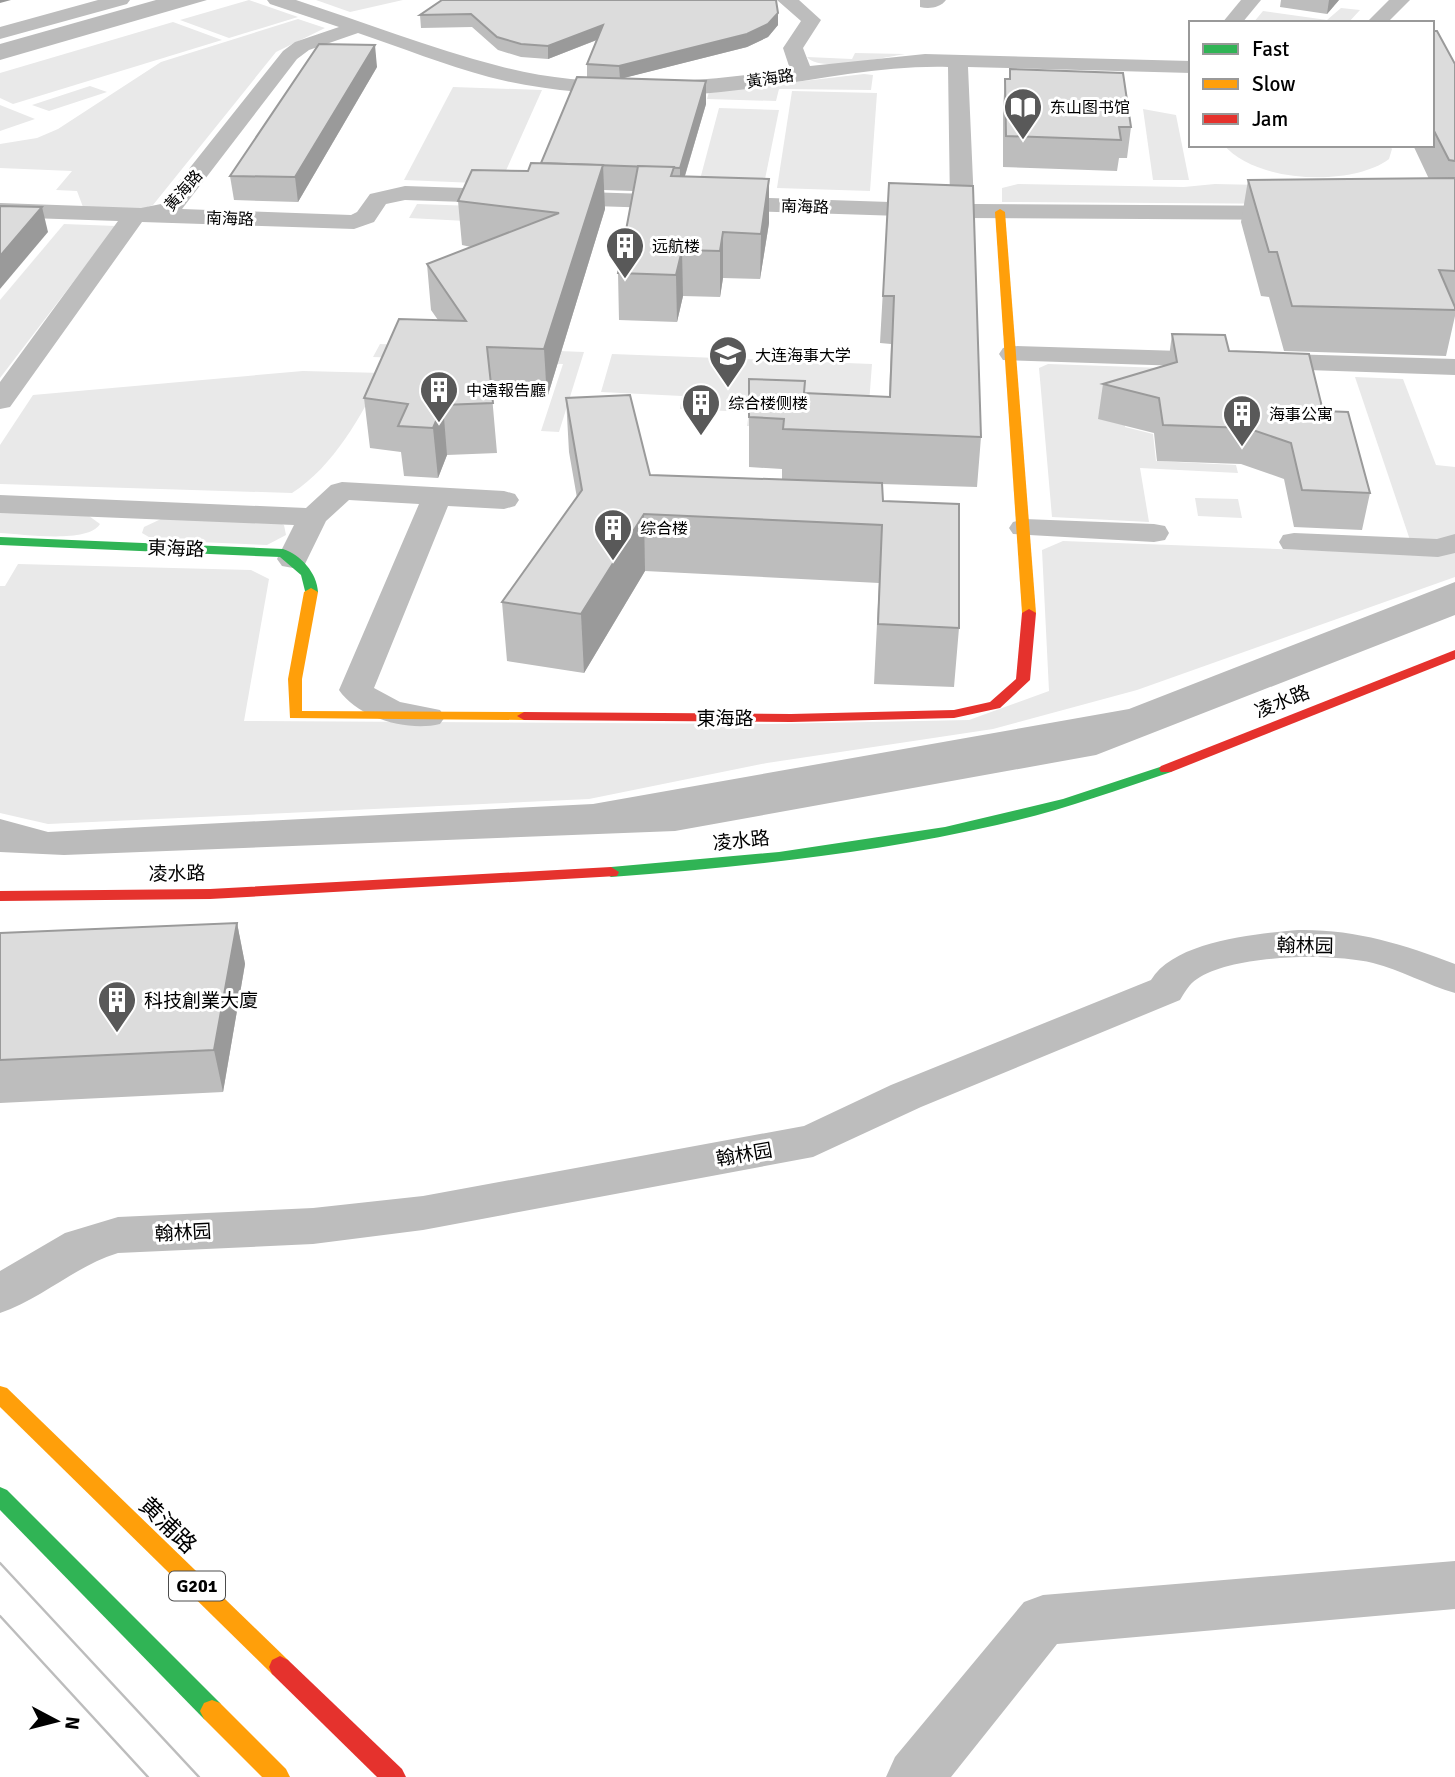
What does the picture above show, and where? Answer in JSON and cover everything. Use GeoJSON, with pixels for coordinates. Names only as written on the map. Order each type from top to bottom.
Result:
{"type":"FeatureCollection","features":[{"type":"Feature","properties":{"kind":"main road","name":"東海路"},"geometry":{"type":"LineString","coordinates":[[0,541],[283,553],[303,566],[312,587],[295,679],[295,715],[791,718],[954,714],[996,705],[1023,680],[1030,628],[1000,212]]}},
{"type":"Feature","properties":{"kind":"main road","name":"凌水路"},"geometry":{"type":"LineString","coordinates":[[0,896],[210,894],[602,873],[745,863],[899,840],[1054,806],[1172,767],[1455,654]]}},
{"type":"Feature","properties":{"kind":"main road","name":"黄浦路"},"geometry":{"type":"LineString","coordinates":[[0,1394],[394,1777]]}},
{"type":"Feature","properties":{"kind":"main road"},"geometry":{"type":"LineString","coordinates":[[0,1496],[278,1777]]}},
{"type":"Feature","properties":{"kind":"street"},"geometry":{"type":"LineString","coordinates":[[0,33],[120,0]]}},
{"type":"Feature","properties":{"kind":"street","name":"黃海路"},"geometry":{"type":"LineString","coordinates":[[277,0],[495,72],[552,83],[652,88],[721,86],[893,62],[957,60],[1189,67]]}},
{"type":"Feature","properties":{"kind":"street"},"geometry":{"type":"LineString","coordinates":[[787,0],[811,20],[793,48],[802,73]]}},
{"type":"Feature","properties":{"kind":"street"},"geometry":{"type":"LineString","coordinates":[[1234,21],[1251,0]]}},
{"type":"Feature","properties":{"kind":"street"},"geometry":{"type":"LineString","coordinates":[[1378,21],[1400,0]]}},
{"type":"Feature","properties":{"kind":"street","name":"黃海路"},"geometry":{"type":"LineString","coordinates":[[134,216],[169,210],[290,55],[302,47],[358,27]]}},
{"type":"Feature","properties":{"kind":"street"},"geometry":{"type":"LineString","coordinates":[[302,47],[391,45],[418,48]]}},
{"type":"Feature","properties":{"kind":"street"},"geometry":{"type":"LineString","coordinates":[[957,60],[962,211]]}},
{"type":"Feature","properties":{"kind":"street","name":"南海路"},"geometry":{"type":"LineString","coordinates":[[0,210],[354,222],[366,217],[378,199],[405,193],[1000,212],[1316,213]]}},
{"type":"Feature","properties":{"kind":"street"},"geometry":{"type":"LineString","coordinates":[[0,401],[134,216]]}},
{"type":"Feature","properties":{"kind":"street"},"geometry":{"type":"LineString","coordinates":[[1012,354],[1455,367]]}},
{"type":"Feature","properties":{"kind":"street"},"geometry":{"type":"LineString","coordinates":[[293,559],[313,517],[342,491],[504,500]]}},
{"type":"Feature","properties":{"kind":"street"},"geometry":{"type":"LineString","coordinates":[[434,717],[386,709],[366,702],[356,690],[437,496]]}},
{"type":"Feature","properties":{"kind":"street"},"geometry":{"type":"LineString","coordinates":[[0,504],[313,517]]}},
{"type":"Feature","properties":{"kind":"street","name":"東海路"},"geometry":{"type":"LineString","coordinates":[[111,545],[131,509]]}},
{"type":"Feature","properties":{"kind":"street"},"geometry":{"type":"LineString","coordinates":[[1024,528],[1154,533]]}},
{"type":"Feature","properties":{"kind":"street"},"geometry":{"type":"LineString","coordinates":[[1294,542],[1438,548],[1455,543]]}},
{"type":"Feature","properties":{"kind":"street","name":"翰林园"},"geometry":{"type":"LineString","coordinates":[[0,1294],[80,1246],[118,1235],[313,1226],[424,1213],[813,1141],[906,1097],[1166,990],[1171,978],[1186,965],[1270,944],[1302,942],[1374,950],[1455,979]]}},
{"type":"Feature","properties":{"kind":"street"},"geometry":{"type":"LineString","coordinates":[[915,1777],[1042,1620],[1455,1585]]}},
{"type":"Feature","properties":{"kind":"shaded area"},"geometry":{"type":"Polygon","coordinates":[[[156,0],[207,0],[0,60],[0,44],[156,0]]]}},
{"type":"Feature","properties":{"kind":"shaded area"},"geometry":{"type":"Polygon","coordinates":[[[249,0],[298,17],[229,38],[180,20],[249,0]]]}},
{"type":"Feature","properties":{"kind":"shaded area"},"geometry":{"type":"Polygon","coordinates":[[[316,0],[403,0],[350,12],[316,0]]]}},
{"type":"Feature","properties":{"kind":"shaded area"},"geometry":{"type":"Polygon","coordinates":[[[1341,8],[1360,10],[1350,21],[1255,21],[1263,11],[1327,20],[1341,8]]]}},
{"type":"Feature","properties":{"kind":"shaded area"},"geometry":{"type":"Polygon","coordinates":[[[298,19],[325,28],[276,52],[153,205],[142,209],[83,207],[77,191],[56,190],[72,171],[0,168],[0,144],[37,138],[58,129],[161,62],[298,19]]]}},
{"type":"Feature","properties":{"kind":"shaded area"},"geometry":{"type":"Polygon","coordinates":[[[173,22],[222,40],[13,104],[0,98],[0,73],[173,22]]]}},
{"type":"Feature","properties":{"kind":"shaded area"},"geometry":{"type":"Polygon","coordinates":[[[855,53],[905,54],[838,64],[814,62],[807,57],[852,59],[855,53]]]}},
{"type":"Feature","properties":{"kind":"shaded area"},"geometry":{"type":"Polygon","coordinates":[[[873,75],[871,90],[779,89],[776,101],[707,99],[709,92],[873,75]]]}},
{"type":"Feature","properties":{"kind":"shaded area"},"geometry":{"type":"Polygon","coordinates":[[[90,86],[107,92],[49,111],[32,105],[90,86]]]}},
{"type":"Feature","properties":{"kind":"shaded area"},"geometry":{"type":"Polygon","coordinates":[[[453,87],[542,90],[500,184],[404,180],[453,87]]]}},
{"type":"Feature","properties":{"kind":"shaded area"},"geometry":{"type":"Polygon","coordinates":[[[792,91],[877,93],[870,191],[777,188],[792,91]]]}},
{"type":"Feature","properties":{"kind":"shaded area"},"geometry":{"type":"Polygon","coordinates":[[[0,105],[35,119],[0,131],[0,105]]]}},
{"type":"Feature","properties":{"kind":"shaded area"},"geometry":{"type":"Polygon","coordinates":[[[719,108],[779,110],[763,189],[698,187],[719,108]]]}},
{"type":"Feature","properties":{"kind":"shaded area"},"geometry":{"type":"Polygon","coordinates":[[[1143,109],[1176,115],[1189,180],[1153,180],[1143,109]]]}},
{"type":"Feature","properties":{"kind":"shaded area"},"geometry":{"type":"Polygon","coordinates":[[[1226,147],[1392,149],[1389,159],[1373,168],[1329,177],[1280,174],[1238,158],[1226,147]]]}},
{"type":"Feature","properties":{"kind":"shaded area"},"geometry":{"type":"Polygon","coordinates":[[[1018,184],[1184,187],[1215,184],[1455,189],[1455,205],[1002,202],[1002,188],[1018,184]]]}},
{"type":"Feature","properties":{"kind":"shaded area"},"geometry":{"type":"Polygon","coordinates":[[[417,204],[474,206],[466,221],[409,218],[417,204]]]}},
{"type":"Feature","properties":{"kind":"shaded area"},"geometry":{"type":"Polygon","coordinates":[[[64,224],[116,226],[0,378],[0,300],[64,224]]]}},
{"type":"Feature","properties":{"kind":"shaded area"},"geometry":{"type":"Polygon","coordinates":[[[380,344],[584,352],[559,432],[541,431],[563,364],[373,357],[380,344]]]}},
{"type":"Feature","properties":{"kind":"shaded area"},"geometry":{"type":"Polygon","coordinates":[[[612,354],[872,364],[866,443],[811,428],[747,426],[749,412],[680,409],[682,396],[601,392],[612,354]]]}},
{"type":"Feature","properties":{"kind":"shaded area"},"geometry":{"type":"Polygon","coordinates":[[[1048,364],[1163,368],[1124,410],[1125,427],[1153,434],[1156,461],[1236,465],[1238,473],[1140,468],[1149,522],[1052,517],[1039,368],[1048,364]]]}},
{"type":"Feature","properties":{"kind":"shaded area"},"geometry":{"type":"Polygon","coordinates":[[[303,371],[383,373],[356,423],[333,455],[307,482],[292,493],[0,484],[0,445],[33,395],[303,371]]]}},
{"type":"Feature","properties":{"kind":"shaded area"},"geometry":{"type":"Polygon","coordinates":[[[1355,377],[1403,379],[1436,465],[1455,467],[1455,540],[1410,540],[1355,377]]]}},
{"type":"Feature","properties":{"kind":"shaded area"},"geometry":{"type":"Polygon","coordinates":[[[1195,498],[1238,499],[1242,518],[1198,516],[1195,498]]]}},
{"type":"Feature","properties":{"kind":"shaded area"},"geometry":{"type":"Polygon","coordinates":[[[0,512],[89,516],[100,524],[83,534],[69,536],[0,533],[0,512]]]}},
{"type":"Feature","properties":{"kind":"shaded area"},"geometry":{"type":"Polygon","coordinates":[[[161,519],[277,522],[284,525],[286,535],[267,545],[154,540],[142,533],[144,527],[161,519]]]}},
{"type":"Feature","properties":{"kind":"shaded area"},"geometry":{"type":"Polygon","coordinates":[[[1063,541],[1441,555],[1455,551],[1455,577],[1137,690],[993,729],[767,763],[589,799],[48,824],[0,813],[0,586],[5,586],[18,564],[251,570],[269,579],[244,721],[770,724],[969,720],[1049,691],[1042,550],[1063,541]]]}},
{"type":"Feature","properties":{"kind":"shaded area"},"geometry":{"type":"Polygon","coordinates":[[[1455,582],[1455,615],[1096,755],[675,831],[64,855],[0,852],[0,819],[48,832],[593,804],[1129,709],[1455,582]]]}},
{"type":"Feature","properties":{"kind":"building"},"geometry":{"type":"Polygon","coordinates":[[[442,0],[776,0],[778,13],[768,24],[747,34],[619,66],[587,64],[603,25],[548,46],[521,44],[497,37],[471,14],[420,15],[442,0]]]}},
{"type":"Feature","properties":{"kind":"building"},"geometry":{"type":"Polygon","coordinates":[[[1434,31],[1437,31],[1455,64],[1455,161],[1449,160],[1434,131],[1434,31]]]}},
{"type":"Feature","properties":{"kind":"building"},"geometry":{"type":"Polygon","coordinates":[[[319,44],[375,45],[295,177],[230,176],[319,44]]]}},
{"type":"Feature","properties":{"kind":"building"},"geometry":{"type":"Polygon","coordinates":[[[1010,69],[1123,73],[1131,127],[1119,127],[1121,140],[1006,136],[1005,79],[1010,79],[1010,69]]]}},
{"type":"Feature","properties":{"kind":"building"},"geometry":{"type":"Polygon","coordinates":[[[577,77],[706,81],[680,168],[541,163],[577,77]]]}},
{"type":"Feature","properties":{"kind":"building"},"geometry":{"type":"Polygon","coordinates":[[[531,163],[603,165],[544,349],[487,347],[493,403],[443,405],[433,428],[398,426],[408,404],[364,398],[399,319],[466,321],[427,264],[559,213],[458,201],[472,170],[528,171],[531,163]]]}},
{"type":"Feature","properties":{"kind":"building"},"geometry":{"type":"Polygon","coordinates":[[[638,166],[674,167],[671,176],[769,179],[761,234],[723,232],[720,251],[682,250],[676,275],[618,273],[638,166]]]}},
{"type":"Feature","properties":{"kind":"building"},"geometry":{"type":"Polygon","coordinates":[[[1455,178],[1455,271],[1439,270],[1455,310],[1292,306],[1277,252],[1269,252],[1248,180],[1455,178]]]}},
{"type":"Feature","properties":{"kind":"building"},"geometry":{"type":"Polygon","coordinates":[[[889,183],[973,186],[981,437],[783,429],[784,419],[749,417],[749,379],[805,381],[804,393],[890,397],[894,296],[883,296],[889,183]]]}},
{"type":"Feature","properties":{"kind":"building"},"geometry":{"type":"Polygon","coordinates":[[[0,206],[42,207],[0,256],[0,206]]]}},
{"type":"Feature","properties":{"kind":"building"},"geometry":{"type":"Polygon","coordinates":[[[1172,334],[1225,335],[1229,351],[1309,354],[1323,411],[1348,412],[1370,493],[1302,490],[1291,443],[1247,428],[1163,425],[1159,398],[1103,384],[1177,362],[1172,334]]]}},
{"type":"Feature","properties":{"kind":"building"},"geometry":{"type":"Polygon","coordinates":[[[630,395],[650,475],[882,483],[883,501],[959,504],[959,628],[878,624],[882,525],[644,514],[581,614],[502,602],[582,490],[566,398],[630,395]]]}},
{"type":"Feature","properties":{"kind":"building","name":"科技創業大廈"},"geometry":{"type":"Polygon","coordinates":[[[237,923],[214,1050],[0,1060],[0,933],[237,923]]]}},
{"type":"Feature","properties":{"kind":"tram line"},"geometry":{"type":"LineString","coordinates":[[0,1563],[199,1777]]}},
{"type":"Feature","properties":{"kind":"tram line"},"geometry":{"type":"LineString","coordinates":[[0,1616],[148,1777]]}},
{"type":"Feature","properties":{"kind":"traffic: fast"},"geometry":{"type":"LineString","coordinates":[[0,541],[283,553],[307,574],[311,592]]}},
{"type":"Feature","properties":{"kind":"traffic: fast"},"geometry":{"type":"LineString","coordinates":[[611,872],[779,857],[945,832],[1068,802],[1166,769]]}},
{"type":"Feature","properties":{"kind":"traffic: fast"},"geometry":{"type":"LineString","coordinates":[[0,1496],[212,1711]]}},
{"type":"Feature","properties":{"kind":"traffic: slow"},"geometry":{"type":"LineString","coordinates":[[1000,212],[1029,613]]}},
{"type":"Feature","properties":{"kind":"traffic: slow"},"geometry":{"type":"LineString","coordinates":[[311,592],[295,679],[295,715],[524,716]]}},
{"type":"Feature","properties":{"kind":"traffic: slow"},"geometry":{"type":"LineString","coordinates":[[0,1394],[280,1667]]}},
{"type":"Feature","properties":{"kind":"traffic: slow"},"geometry":{"type":"LineString","coordinates":[[212,1711],[278,1777]]}},
{"type":"Feature","properties":{"kind":"traffic: jam"},"geometry":{"type":"LineString","coordinates":[[524,716],[791,718],[954,714],[995,705],[1023,680],[1029,613]]}},
{"type":"Feature","properties":{"kind":"traffic: jam"},"geometry":{"type":"LineString","coordinates":[[1166,769],[1455,654]]}},
{"type":"Feature","properties":{"kind":"traffic: jam"},"geometry":{"type":"LineString","coordinates":[[0,896],[210,894],[611,872]]}},
{"type":"Feature","properties":{"kind":"traffic: jam"},"geometry":{"type":"LineString","coordinates":[[280,1667],[394,1777]]}},
{"type":"Feature","properties":{"kind":"place","name":"东山图书馆"},"geometry":{"type":"Point","coordinates":[1023,141]}},
{"type":"Feature","properties":{"kind":"place","name":"远航楼"},"geometry":{"type":"Point","coordinates":[625,280]}},
{"type":"Feature","properties":{"kind":"place","name":"大连海事大学"},"geometry":{"type":"Point","coordinates":[728,389]}},
{"type":"Feature","properties":{"kind":"place","name":"中遠報告廳"},"geometry":{"type":"Point","coordinates":[439,424]}},
{"type":"Feature","properties":{"kind":"place","name":"综合楼侧楼"},"geometry":{"type":"Point","coordinates":[701,437]}},
{"type":"Feature","properties":{"kind":"place","name":"海事公寓"},"geometry":{"type":"Point","coordinates":[1242,448]}},
{"type":"Feature","properties":{"kind":"place","name":"综合楼"},"geometry":{"type":"Point","coordinates":[613,562]}},
{"type":"Feature","properties":{"kind":"place","name":"科技創業大廈"},"geometry":{"type":"Point","coordinates":[117,1034]}}]}
